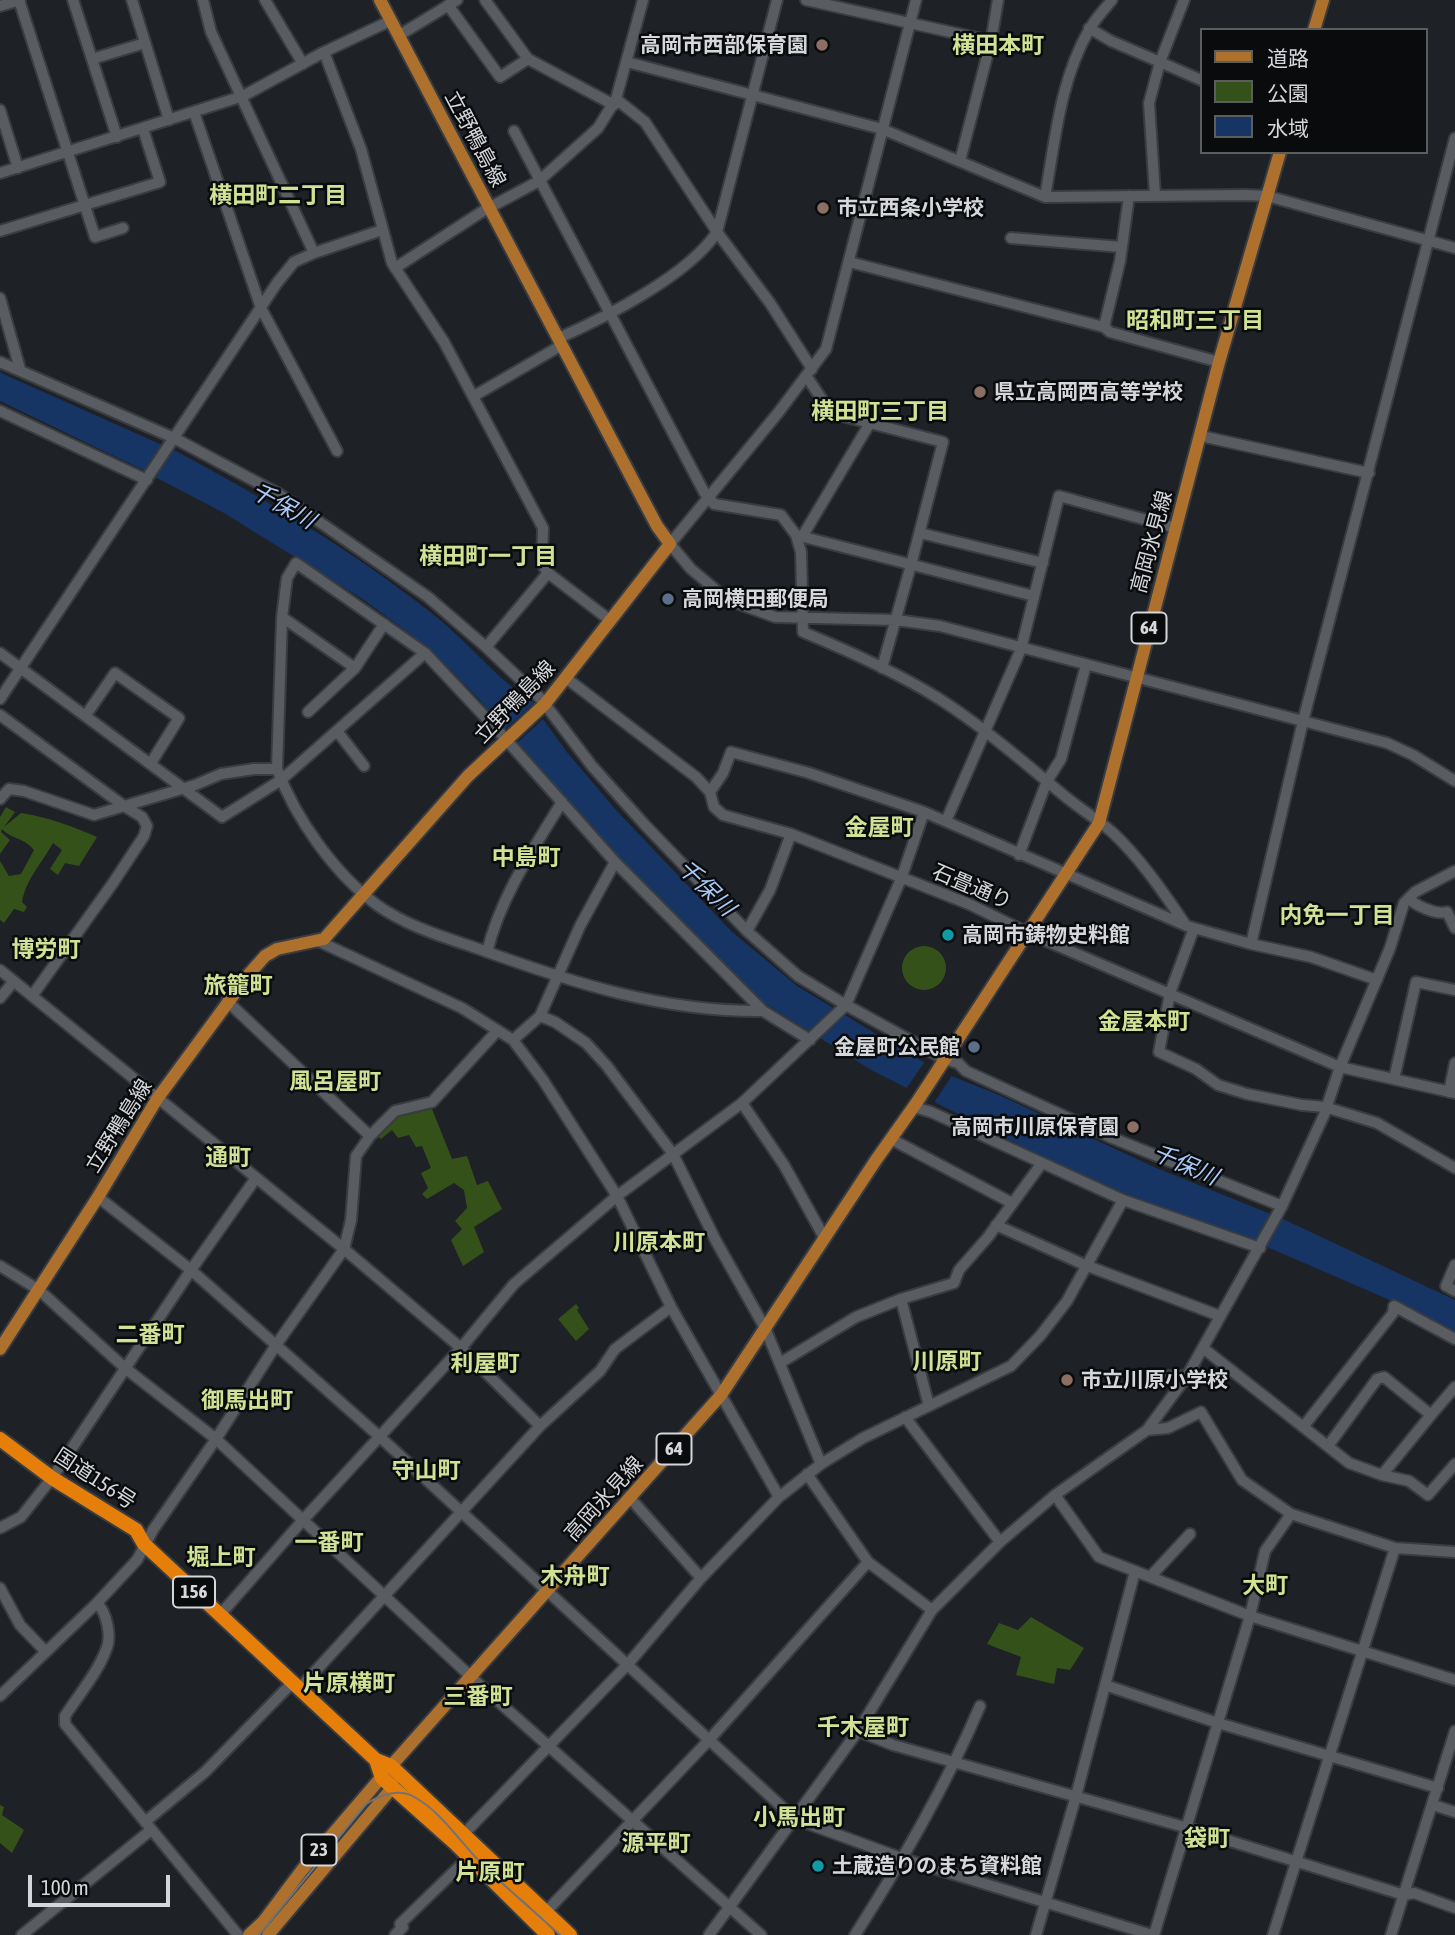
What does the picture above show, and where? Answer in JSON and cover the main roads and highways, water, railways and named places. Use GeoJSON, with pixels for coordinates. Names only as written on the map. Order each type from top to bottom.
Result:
{"type":"FeatureCollection","features":[{"type":"Feature","properties":{"kind":"highway","name":"国道156号"},"geometry":{"type":"LineString","coordinates":[[0,1439],[52,1478],[136,1530],[144,1544],[376,1760],[389,1777],[547,1912],[570,1935]]}},
{"type":"Feature","properties":{"kind":"highway","name":"国道156号"},"geometry":{"type":"LineString","coordinates":[[389,1777],[459,1839],[469,1857],[548,1935]]}},
{"type":"Feature","properties":{"kind":"main road","name":"立野鴨島線"},"geometry":{"type":"LineString","coordinates":[[0,1349],[158,1099],[227,1001],[265,956],[277,948],[324,939],[468,776],[543,705],[670,544],[657,526],[380,0]]}},
{"type":"Feature","properties":{"kind":"main road"},"geometry":{"type":"LineString","coordinates":[[1315,28],[1323,0]]}},
{"type":"Feature","properties":{"kind":"main road","name":"高岡氷見線"},"geometry":{"type":"LineString","coordinates":[[389,1777],[547,1591],[721,1395],[916,1104],[1099,823],[1219,362],[1279,154]]}},
{"type":"Feature","properties":{"kind":"main road","name":"23"},"geometry":{"type":"LineString","coordinates":[[249,1935],[263,1922],[302,1870],[389,1777]]}},
{"type":"Feature","properties":{"kind":"main road","name":"23"},"geometry":{"type":"LineString","coordinates":[[268,1935],[389,1777]]}},
{"type":"Feature","properties":{"kind":"water"},"geometry":{"type":"Polygon","coordinates":[[[0,369],[1,373],[162,445],[145,471],[0,401],[0,369]]]}},
{"type":"Feature","properties":{"kind":"water"},"geometry":{"type":"Polygon","coordinates":[[[174,450],[273,506],[369,567],[443,623],[507,683],[534,703],[504,730],[477,697],[440,660],[364,600],[224,513],[155,477],[174,450]]]}},
{"type":"Feature","properties":{"kind":"water"},"geometry":{"type":"Polygon","coordinates":[[[543,719],[615,809],[731,931],[797,986],[914,1057],[949,1075],[999,1095],[1154,1167],[1283,1219],[1455,1300],[1455,1334],[1392,1301],[1267,1247],[1152,1205],[1059,1165],[873,1071],[764,1003],[744,987],[575,813],[517,743],[543,719]]]}},
{"type":"Feature","properties":{"kind":"tram line"},"geometry":{"type":"LineString","coordinates":[[259,1935],[366,1804],[378,1797],[397,1793],[410,1795],[425,1804],[481,1863],[560,1935]]}},
{"type":"Feature","properties":{"kind":"place","name":"高岡市西部保育園"},"geometry":{"type":"Point","coordinates":[822,45]}},
{"type":"Feature","properties":{"kind":"place","name":"市立西条小学校"},"geometry":{"type":"Point","coordinates":[823,208]}},
{"type":"Feature","properties":{"kind":"place","name":"県立高岡西高等学校"},"geometry":{"type":"Point","coordinates":[980,392]}},
{"type":"Feature","properties":{"kind":"place","name":"高岡横田郵便局"},"geometry":{"type":"Point","coordinates":[668,599]}},
{"type":"Feature","properties":{"kind":"place","name":"高岡市鋳物史料館"},"geometry":{"type":"Point","coordinates":[948,935]}},
{"type":"Feature","properties":{"kind":"place","name":"金屋町公民館"},"geometry":{"type":"Point","coordinates":[974,1047]}},
{"type":"Feature","properties":{"kind":"place","name":"高岡市川原保育園"},"geometry":{"type":"Point","coordinates":[1133,1127]}},
{"type":"Feature","properties":{"kind":"place","name":"市立川原小学校"},"geometry":{"type":"Point","coordinates":[1067,1380]}},
{"type":"Feature","properties":{"kind":"place","name":"土蔵造りのまち資料館"},"geometry":{"type":"Point","coordinates":[818,1866]}},
{"type":"Feature","properties":{"kind":"district","name":"横田本町"},"geometry":{"type":"Point","coordinates":[998,46]}},
{"type":"Feature","properties":{"kind":"district","name":"横田町二丁目"},"geometry":{"type":"Point","coordinates":[278,196]}},
{"type":"Feature","properties":{"kind":"district","name":"昭和町三丁目"},"geometry":{"type":"Point","coordinates":[1195,321]}},
{"type":"Feature","properties":{"kind":"district","name":"横田町三丁目"},"geometry":{"type":"Point","coordinates":[880,412]}},
{"type":"Feature","properties":{"kind":"district","name":"横田町一丁目"},"geometry":{"type":"Point","coordinates":[488,557]}},
{"type":"Feature","properties":{"kind":"district","name":"金屋町"},"geometry":{"type":"Point","coordinates":[879,828]}},
{"type":"Feature","properties":{"kind":"district","name":"中島町"},"geometry":{"type":"Point","coordinates":[526,858]}},
{"type":"Feature","properties":{"kind":"district","name":"内免一丁目"},"geometry":{"type":"Point","coordinates":[1337,916]}},
{"type":"Feature","properties":{"kind":"district","name":"博労町"},"geometry":{"type":"Point","coordinates":[46,950]}},
{"type":"Feature","properties":{"kind":"district","name":"旅籠町"},"geometry":{"type":"Point","coordinates":[238,986]}},
{"type":"Feature","properties":{"kind":"district","name":"金屋本町"},"geometry":{"type":"Point","coordinates":[1144,1022]}},
{"type":"Feature","properties":{"kind":"district","name":"風呂屋町"},"geometry":{"type":"Point","coordinates":[335,1082]}},
{"type":"Feature","properties":{"kind":"district","name":"通町"},"geometry":{"type":"Point","coordinates":[228,1158]}},
{"type":"Feature","properties":{"kind":"district","name":"川原本町"},"geometry":{"type":"Point","coordinates":[659,1243]}},
{"type":"Feature","properties":{"kind":"district","name":"二番町"},"geometry":{"type":"Point","coordinates":[150,1335]}},
{"type":"Feature","properties":{"kind":"district","name":"川原町"},"geometry":{"type":"Point","coordinates":[947,1362]}},
{"type":"Feature","properties":{"kind":"district","name":"利屋町"},"geometry":{"type":"Point","coordinates":[485,1364]}},
{"type":"Feature","properties":{"kind":"district","name":"御馬出町"},"geometry":{"type":"Point","coordinates":[247,1401]}},
{"type":"Feature","properties":{"kind":"district","name":"守山町"},"geometry":{"type":"Point","coordinates":[426,1471]}},
{"type":"Feature","properties":{"kind":"district","name":"一番町"},"geometry":{"type":"Point","coordinates":[329,1543]}},
{"type":"Feature","properties":{"kind":"district","name":"堀上町"},"geometry":{"type":"Point","coordinates":[221,1558]}},
{"type":"Feature","properties":{"kind":"district","name":"木舟町"},"geometry":{"type":"Point","coordinates":[575,1577]}},
{"type":"Feature","properties":{"kind":"district","name":"大町"},"geometry":{"type":"Point","coordinates":[1265,1586]}},
{"type":"Feature","properties":{"kind":"district","name":"片原横町"},"geometry":{"type":"Point","coordinates":[349,1684]}},
{"type":"Feature","properties":{"kind":"district","name":"三番町"},"geometry":{"type":"Point","coordinates":[478,1697]}},
{"type":"Feature","properties":{"kind":"district","name":"千木屋町"},"geometry":{"type":"Point","coordinates":[863,1728]}},
{"type":"Feature","properties":{"kind":"district","name":"小馬出町"},"geometry":{"type":"Point","coordinates":[799,1818]}},
{"type":"Feature","properties":{"kind":"district","name":"袋町"},"geometry":{"type":"Point","coordinates":[1207,1839]}},
{"type":"Feature","properties":{"kind":"district","name":"源平町"},"geometry":{"type":"Point","coordinates":[656,1844]}},
{"type":"Feature","properties":{"kind":"district","name":"片原町"},"geometry":{"type":"Point","coordinates":[490,1873]}},
{"type":"Feature","properties":{"kind":"water label","name":"千保川"},"geometry":{"type":"Point","coordinates":[283,506]}},
{"type":"Feature","properties":{"kind":"water label","name":"千保川"},"geometry":{"type":"Point","coordinates":[706,888]}},
{"type":"Feature","properties":{"kind":"water label","name":"千保川"},"geometry":{"type":"Point","coordinates":[1185,1165]}}]}
